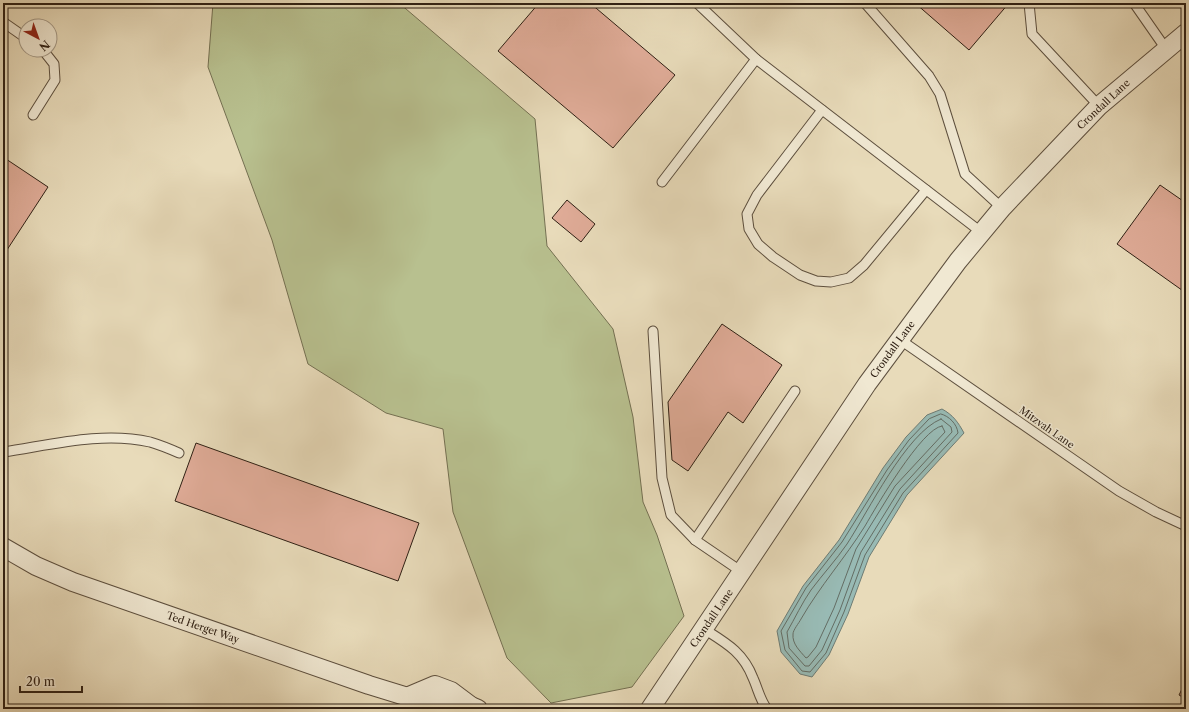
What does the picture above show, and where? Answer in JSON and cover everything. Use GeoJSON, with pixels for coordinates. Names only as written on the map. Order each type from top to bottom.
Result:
{"type":"FeatureCollection","features":[{"type":"Feature","properties":{"kind":"street","name":"Crondall Lane"},"geometry":{"type":"LineString","coordinates":[[650,709],[867,384],[899,338],[981,232],[1099,106],[1186,33]]}},
{"type":"Feature","properties":{"kind":"street","name":"Ted Herget Way"},"geometry":{"type":"LineString","coordinates":[[3,548],[36,566],[73,582],[369,685],[410,703],[435,685],[451,691],[465,708]]}},
{"type":"Feature","properties":{"kind":"lane"},"geometry":{"type":"LineString","coordinates":[[697,3],[756,59],[981,232]]}},
{"type":"Feature","properties":{"kind":"lane"},"geometry":{"type":"LineString","coordinates":[[864,3],[929,76],[940,94],[965,174],[1002,208]]}},
{"type":"Feature","properties":{"kind":"lane"},"geometry":{"type":"LineString","coordinates":[[1029,3],[1032,34],[1099,106]]}},
{"type":"Feature","properties":{"kind":"lane"},"geometry":{"type":"LineString","coordinates":[[1134,3],[1166,49]]}},
{"type":"Feature","properties":{"kind":"lane"},"geometry":{"type":"LineString","coordinates":[[3,22],[18,32]]}},
{"type":"Feature","properties":{"kind":"lane"},"geometry":{"type":"LineString","coordinates":[[33,115],[55,80],[54,64],[49,58]]}},
{"type":"Feature","properties":{"kind":"lane"},"geometry":{"type":"LineString","coordinates":[[662,182],[756,59]]}},
{"type":"Feature","properties":{"kind":"lane"},"geometry":{"type":"LineString","coordinates":[[822,110],[757,195],[747,214],[749,229],[758,244],[773,257],[800,275],[816,281],[831,282],[849,278],[864,265],[926,190]]}},
{"type":"Feature","properties":{"kind":"lane"},"geometry":{"type":"LineString","coordinates":[[653,331],[662,478],[671,515],[696,540],[742,572]]}},
{"type":"Feature","properties":{"kind":"lane","name":"Mitzvah Lane"},"geometry":{"type":"LineString","coordinates":[[899,338],[1119,492],[1186,526]]}},
{"type":"Feature","properties":{"kind":"lane"},"geometry":{"type":"LineString","coordinates":[[696,540],[795,391]]}},
{"type":"Feature","properties":{"kind":"lane"},"geometry":{"type":"LineString","coordinates":[[3,452],[80,440],[115,438],[150,442],[179,453]]}},
{"type":"Feature","properties":{"kind":"lane"},"geometry":{"type":"LineString","coordinates":[[704,629],[736,650],[747,665],[757,691],[767,709]]}},
{"type":"Feature","properties":{"kind":"green space"},"geometry":{"type":"Polygon","coordinates":[[[213,3],[399,3],[535,119],[547,246],[613,329],[633,417],[643,502],[657,535],[684,616],[632,687],[551,703],[507,658],[453,512],[443,429],[386,413],[308,364],[272,240],[208,67],[213,3]]]}},
{"type":"Feature","properties":{"kind":"water"},"geometry":{"type":"Polygon","coordinates":[[[942,409],[955,419],[964,433],[907,495],[869,557],[848,614],[829,655],[812,677],[800,674],[781,652],[777,631],[803,586],[839,540],[883,468],[906,437],[927,415],[942,409]]]}},
{"type":"Feature","properties":{"kind":"building"},"geometry":{"type":"Polygon","coordinates":[[[539,3],[590,3],[675,75],[613,148],[498,51],[539,3]]]}},
{"type":"Feature","properties":{"kind":"building"},"geometry":{"type":"Polygon","coordinates":[[[915,3],[1009,3],[969,50],[915,3]]]}},
{"type":"Feature","properties":{"kind":"building"},"geometry":{"type":"Polygon","coordinates":[[[3,157],[48,187],[3,256],[3,157]]]}},
{"type":"Feature","properties":{"kind":"building"},"geometry":{"type":"Polygon","coordinates":[[[1160,185],[1186,203],[1186,293],[1117,244],[1160,185]]]}},
{"type":"Feature","properties":{"kind":"building"},"geometry":{"type":"Polygon","coordinates":[[[567,200],[595,224],[581,242],[552,218],[567,200]]]}},
{"type":"Feature","properties":{"kind":"building"},"geometry":{"type":"Polygon","coordinates":[[[722,324],[782,365],[743,423],[728,412],[688,471],[672,460],[668,402],[722,324]]]}},
{"type":"Feature","properties":{"kind":"building"},"geometry":{"type":"Polygon","coordinates":[[[196,443],[419,523],[398,581],[175,501],[196,443]]]}},
{"type":"Feature","properties":{"kind":"building"},"geometry":{"type":"Polygon","coordinates":[[[1186,681],[1186,699],[1179,695],[1186,681]]]}}]}
